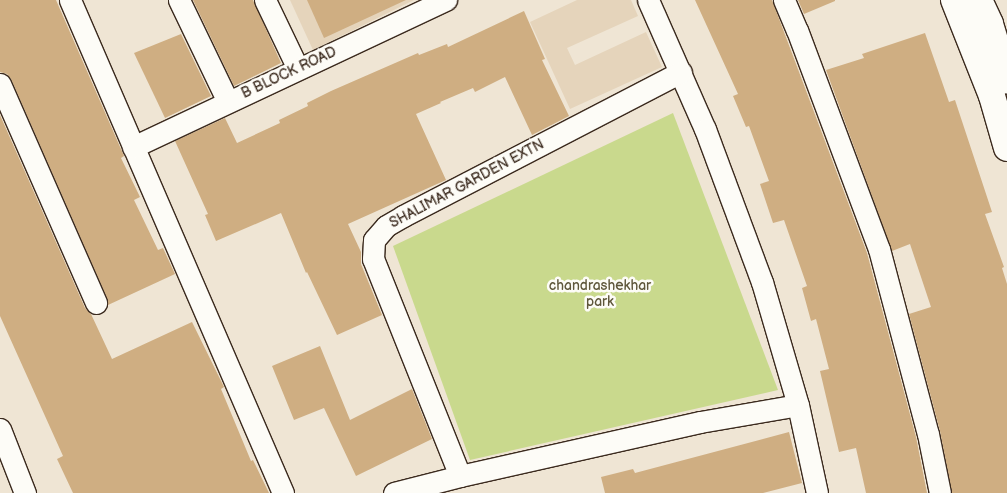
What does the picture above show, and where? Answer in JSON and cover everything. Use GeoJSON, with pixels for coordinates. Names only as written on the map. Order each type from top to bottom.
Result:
{"type":"FeatureCollection","features":[{"type":"Feature","properties":{"kind":"street"},"geometry":{"type":"LineString","coordinates":[[70,0],[283,493]]}},
{"type":"Feature","properties":{"kind":"street"},"geometry":{"type":"LineString","coordinates":[[178,0],[228,102]]}},
{"type":"Feature","properties":{"kind":"street"},"geometry":{"type":"LineString","coordinates":[[265,0],[298,69]]}},
{"type":"Feature","properties":{"kind":"street","name":"B BLOCK ROAD"},"geometry":{"type":"LineString","coordinates":[[134,147],[446,0]]}},
{"type":"Feature","properties":{"kind":"street"},"geometry":{"type":"LineString","coordinates":[[648,0],[681,72],[762,282],[798,405],[817,493]]}},
{"type":"Feature","properties":{"kind":"street"},"geometry":{"type":"LineString","coordinates":[[784,0],[878,249],[928,434],[940,493]]}},
{"type":"Feature","properties":{"kind":"street"},"geometry":{"type":"LineString","coordinates":[[954,0],[992,96],[1007,148]]}},
{"type":"Feature","properties":{"kind":"street"},"geometry":{"type":"LineString","coordinates":[[979,0],[990,24],[1007,80]]}},
{"type":"Feature","properties":{"kind":"street","name":"SHALIMAR GARDEN EXTN"},"geometry":{"type":"LineString","coordinates":[[460,476],[373,259],[374,240],[386,226],[403,216],[681,72]]}},
{"type":"Feature","properties":{"kind":"street"},"geometry":{"type":"LineString","coordinates":[[0,84],[96,303]]}},
{"type":"Feature","properties":{"kind":"street"},"geometry":{"type":"LineString","coordinates":[[394,493],[460,476],[700,422],[798,405]]}},
{"type":"Feature","properties":{"kind":"street"},"geometry":{"type":"LineString","coordinates":[[0,429],[25,493]]}},
{"type":"Feature","properties":{"kind":"shaded area"},"geometry":{"type":"Polygon","coordinates":[[[290,0],[414,0],[313,50],[290,0]]]}},
{"type":"Feature","properties":{"kind":"shaded area"},"geometry":{"type":"Polygon","coordinates":[[[577,0],[631,0],[638,16],[567,48],[575,65],[646,32],[662,67],[570,109],[530,22],[577,0]]]}},
{"type":"Feature","properties":{"kind":"green space","name":"chandrashekhar park"},"geometry":{"type":"Polygon","coordinates":[[[673,113],[778,390],[470,460],[393,246],[673,113]]]}},
{"type":"Feature","properties":{"kind":"building"},"geometry":{"type":"Polygon","coordinates":[[[0,0],[56,0],[124,156],[121,158],[140,197],[134,200],[158,250],[163,248],[175,274],[108,305],[107,298],[11,79],[7,74],[0,72],[0,0]]]}},
{"type":"Feature","properties":{"kind":"building"},"geometry":{"type":"Polygon","coordinates":[[[193,0],[253,0],[281,63],[234,86],[193,0]]]}},
{"type":"Feature","properties":{"kind":"building"},"geometry":{"type":"Polygon","coordinates":[[[307,0],[406,0],[324,38],[307,0]]]}},
{"type":"Feature","properties":{"kind":"building"},"geometry":{"type":"Polygon","coordinates":[[[695,0],[772,0],[867,253],[916,437],[927,493],[866,493],[856,448],[839,452],[820,371],[829,369],[816,319],[811,321],[802,288],[807,286],[784,220],[773,223],[760,184],[769,181],[749,126],[746,127],[733,96],[738,94],[695,0]]]}},
{"type":"Feature","properties":{"kind":"building"},"geometry":{"type":"Polygon","coordinates":[[[798,0],[835,0],[835,1],[804,14],[798,0]]]}},
{"type":"Feature","properties":{"kind":"building"},"geometry":{"type":"Polygon","coordinates":[[[524,11],[545,59],[542,60],[569,116],[532,135],[505,77],[475,92],[473,88],[416,114],[446,180],[348,224],[361,252],[361,264],[382,315],[337,335],[306,273],[281,213],[216,241],[205,215],[208,214],[175,141],[225,118],[237,143],[280,123],[279,120],[308,106],[307,103],[331,91],[418,53],[419,55],[447,44],[448,47],[524,11]]]}},
{"type":"Feature","properties":{"kind":"building"},"geometry":{"type":"Polygon","coordinates":[[[925,33],[949,102],[955,100],[992,212],[985,214],[1004,267],[1002,268],[1007,284],[1007,493],[952,493],[940,431],[909,314],[931,307],[910,244],[892,251],[826,70],[864,58],[862,54],[925,33]]]}},
{"type":"Feature","properties":{"kind":"building"},"geometry":{"type":"Polygon","coordinates":[[[181,34],[211,96],[165,118],[134,53],[181,34]]]}},
{"type":"Feature","properties":{"kind":"building"},"geometry":{"type":"Polygon","coordinates":[[[0,115],[85,308],[91,314],[112,359],[192,322],[224,387],[221,389],[251,461],[253,460],[269,493],[73,493],[57,459],[63,456],[0,316],[0,115]]]}},
{"type":"Feature","properties":{"kind":"building"},"geometry":{"type":"Polygon","coordinates":[[[320,346],[350,420],[412,389],[432,439],[356,476],[324,408],[294,420],[272,366],[320,346]]]}},
{"type":"Feature","properties":{"kind":"building"},"geometry":{"type":"Polygon","coordinates":[[[789,432],[802,483],[763,493],[605,493],[601,477],[633,469],[635,473],[789,432]]]}}]}
